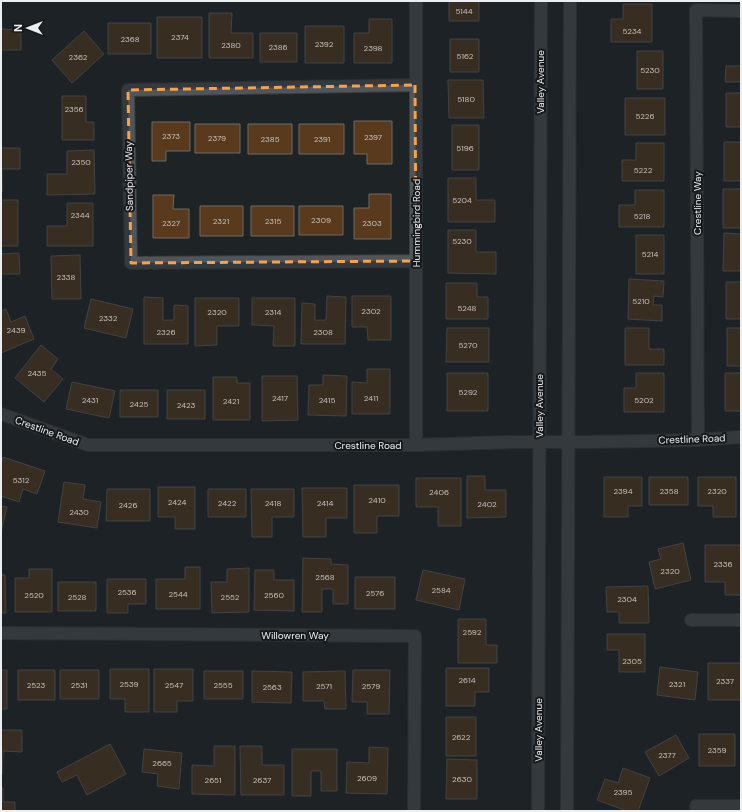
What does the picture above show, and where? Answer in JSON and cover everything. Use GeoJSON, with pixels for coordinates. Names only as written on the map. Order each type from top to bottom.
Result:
{"type":"FeatureCollection","features":[{"type":"Feature","properties":{"kind":"street","name":"Hummingbird Road"},"geometry":{"type":"LineString","coordinates":[[416,1],[416,445]]}},
{"type":"Feature","properties":{"kind":"street","name":"Valley Avenue"},"geometry":{"type":"LineString","coordinates":[[538,811],[541,1]]}},
{"type":"Feature","properties":{"kind":"street"},"geometry":{"type":"LineString","coordinates":[[568,811],[570,1]]}},
{"type":"Feature","properties":{"kind":"street","name":"Crestline Way"},"geometry":{"type":"LineString","coordinates":[[698,440],[696,10],[741,11]]}},
{"type":"Feature","properties":{"kind":"street","name":"Sandpiper Way"},"geometry":{"type":"LineString","coordinates":[[415,85],[128,90],[131,263],[416,262]]}},
{"type":"Feature","properties":{"kind":"street","name":"Crestline Road"},"geometry":{"type":"LineString","coordinates":[[1,414],[88,445],[416,445],[698,440],[741,437]]}},
{"type":"Feature","properties":{"kind":"street"},"geometry":{"type":"LineString","coordinates":[[691,620],[741,620]]}},
{"type":"Feature","properties":{"kind":"street","name":"Willowren Way"},"geometry":{"type":"LineString","coordinates":[[1,633],[415,636],[414,811]]}},
{"type":"Feature","properties":{"kind":"street"},"geometry":{"type":"LineString","coordinates":[[696,806],[741,806]]}},
{"type":"Feature","properties":{"kind":"highlighted area"},"geometry":{"type":"Polygon","coordinates":[[[415,85],[416,261],[131,263],[128,90],[415,85]]]}},
{"type":"Feature","properties":{"kind":"building"},"geometry":{"type":"Polygon","coordinates":[[[449,1],[479,1],[479,21],[449,21],[449,1]]]}},
{"type":"Feature","properties":{"kind":"building"},"geometry":{"type":"Polygon","coordinates":[[[623,4],[652,4],[652,42],[611,42],[611,19],[623,19],[623,4]]]}},
{"type":"Feature","properties":{"kind":"building"},"geometry":{"type":"Polygon","coordinates":[[[1,7],[2,29],[21,30],[21,50],[1,50],[1,7]]]}},
{"type":"Feature","properties":{"kind":"building"},"geometry":{"type":"Polygon","coordinates":[[[209,13],[232,13],[231,33],[253,33],[253,58],[209,58],[209,13]]]}},
{"type":"Feature","properties":{"kind":"building"},"geometry":{"type":"Polygon","coordinates":[[[157,17],[202,17],[202,58],[157,58],[157,17]]]}},
{"type":"Feature","properties":{"kind":"building"},"geometry":{"type":"Polygon","coordinates":[[[369,19],[392,19],[392,63],[354,63],[354,33],[369,33],[369,19]]]}},
{"type":"Feature","properties":{"kind":"building"},"geometry":{"type":"Polygon","coordinates":[[[108,23],[151,23],[151,54],[108,54],[108,23]]]}},
{"type":"Feature","properties":{"kind":"building"},"geometry":{"type":"Polygon","coordinates":[[[305,26],[344,26],[344,63],[305,63],[305,26]]]}},
{"type":"Feature","properties":{"kind":"building"},"geometry":{"type":"Polygon","coordinates":[[[84,31],[104,54],[72,83],[52,60],[84,31]]]}},
{"type":"Feature","properties":{"kind":"building"},"geometry":{"type":"Polygon","coordinates":[[[260,33],[297,33],[297,62],[260,62],[260,33]]]}},
{"type":"Feature","properties":{"kind":"building"},"geometry":{"type":"Polygon","coordinates":[[[450,39],[479,39],[479,72],[450,72],[450,39]]]}},
{"type":"Feature","properties":{"kind":"building"},"geometry":{"type":"Polygon","coordinates":[[[637,51],[663,51],[663,89],[637,89],[637,51]]]}},
{"type":"Feature","properties":{"kind":"building"},"geometry":{"type":"Polygon","coordinates":[[[726,66],[741,66],[741,82],[725,82],[726,66]]]}},
{"type":"Feature","properties":{"kind":"building"},"geometry":{"type":"Polygon","coordinates":[[[448,80],[483,80],[484,118],[449,118],[448,80]]]}},
{"type":"Feature","properties":{"kind":"building"},"geometry":{"type":"Polygon","coordinates":[[[726,93],[741,93],[741,127],[726,127],[726,93]]]}},
{"type":"Feature","properties":{"kind":"building"},"geometry":{"type":"Polygon","coordinates":[[[62,96],[86,96],[86,122],[94,122],[94,140],[62,140],[62,96]]]}},
{"type":"Feature","properties":{"kind":"building"},"geometry":{"type":"Polygon","coordinates":[[[625,98],[665,98],[665,135],[625,135],[625,98]]]}},
{"type":"Feature","properties":{"kind":"building"},"geometry":{"type":"Polygon","coordinates":[[[354,121],[392,121],[392,164],[367,164],[367,154],[354,154],[354,121]]]}},
{"type":"Feature","properties":{"kind":"building"},"geometry":{"type":"Polygon","coordinates":[[[152,122],[190,122],[190,151],[166,151],[166,161],[152,161],[152,122]]]}},
{"type":"Feature","properties":{"kind":"building"},"geometry":{"type":"Polygon","coordinates":[[[195,124],[240,124],[240,153],[195,153],[195,124]]]}},
{"type":"Feature","properties":{"kind":"building"},"geometry":{"type":"Polygon","coordinates":[[[248,124],[292,124],[292,154],[248,154],[248,124]]]}},
{"type":"Feature","properties":{"kind":"building"},"geometry":{"type":"Polygon","coordinates":[[[299,124],[344,124],[344,154],[299,154],[299,124]]]}},
{"type":"Feature","properties":{"kind":"building"},"geometry":{"type":"Polygon","coordinates":[[[452,125],[479,125],[479,170],[452,170],[452,125]]]}},
{"type":"Feature","properties":{"kind":"building"},"geometry":{"type":"Polygon","coordinates":[[[724,142],[741,142],[741,181],[724,181],[724,142]]]}},
{"type":"Feature","properties":{"kind":"building"},"geometry":{"type":"Polygon","coordinates":[[[636,143],[664,143],[664,181],[622,181],[622,160],[636,160],[636,143]]]}},
{"type":"Feature","properties":{"kind":"building"},"geometry":{"type":"Polygon","coordinates":[[[1,148],[20,148],[20,169],[2,169],[2,192],[1,148]]]}},
{"type":"Feature","properties":{"kind":"building"},"geometry":{"type":"Polygon","coordinates":[[[94,150],[95,194],[47,195],[47,174],[67,174],[67,151],[94,150]]]}},
{"type":"Feature","properties":{"kind":"building"},"geometry":{"type":"Polygon","coordinates":[[[448,178],[476,178],[476,200],[495,200],[495,222],[448,222],[448,178]]]}},
{"type":"Feature","properties":{"kind":"building"},"geometry":{"type":"Polygon","coordinates":[[[723,189],[741,189],[741,228],[723,228],[723,189]]]}},
{"type":"Feature","properties":{"kind":"building"},"geometry":{"type":"Polygon","coordinates":[[[635,190],[664,190],[664,227],[619,227],[619,205],[635,205],[635,190]]]}},
{"type":"Feature","properties":{"kind":"building"},"geometry":{"type":"Polygon","coordinates":[[[369,194],[391,194],[391,239],[354,239],[354,208],[369,208],[369,194]]]}},
{"type":"Feature","properties":{"kind":"building"},"geometry":{"type":"Polygon","coordinates":[[[153,195],[174,195],[173,209],[189,209],[189,238],[153,238],[153,195]]]}},
{"type":"Feature","properties":{"kind":"building"},"geometry":{"type":"Polygon","coordinates":[[[1,200],[18,200],[18,246],[1,246],[1,200]]]}},
{"type":"Feature","properties":{"kind":"building"},"geometry":{"type":"Polygon","coordinates":[[[67,203],[93,203],[93,246],[47,246],[47,226],[67,226],[67,203]]]}},
{"type":"Feature","properties":{"kind":"building"},"geometry":{"type":"Polygon","coordinates":[[[200,206],[243,206],[243,236],[200,236],[200,206]]]}},
{"type":"Feature","properties":{"kind":"building"},"geometry":{"type":"Polygon","coordinates":[[[251,206],[294,206],[294,236],[251,236],[251,206]]]}},
{"type":"Feature","properties":{"kind":"building"},"geometry":{"type":"Polygon","coordinates":[[[299,206],[343,206],[343,235],[299,235],[299,206]]]}},
{"type":"Feature","properties":{"kind":"building"},"geometry":{"type":"Polygon","coordinates":[[[448,230],[476,230],[476,252],[496,252],[496,274],[448,273],[448,230]]]}},
{"type":"Feature","properties":{"kind":"building"},"geometry":{"type":"Polygon","coordinates":[[[724,233],[741,234],[741,271],[723,271],[724,233]]]}},
{"type":"Feature","properties":{"kind":"building"},"geometry":{"type":"Polygon","coordinates":[[[636,235],[664,235],[664,274],[636,274],[636,235]]]}},
{"type":"Feature","properties":{"kind":"building"},"geometry":{"type":"Polygon","coordinates":[[[19,253],[20,274],[1,274],[1,254],[19,253]]]}},
{"type":"Feature","properties":{"kind":"building"},"geometry":{"type":"Polygon","coordinates":[[[80,255],[81,299],[52,299],[51,256],[80,255]]]}},
{"type":"Feature","properties":{"kind":"building"},"geometry":{"type":"Polygon","coordinates":[[[629,279],[664,281],[663,297],[654,296],[653,305],[662,305],[662,321],[628,319],[629,279]]]}},
{"type":"Feature","properties":{"kind":"building"},"geometry":{"type":"Polygon","coordinates":[[[726,282],[741,282],[741,319],[726,319],[726,282]]]}},
{"type":"Feature","properties":{"kind":"building"},"geometry":{"type":"Polygon","coordinates":[[[446,283],[477,283],[477,297],[488,297],[488,319],[446,319],[446,283]]]}},
{"type":"Feature","properties":{"kind":"building"},"geometry":{"type":"Polygon","coordinates":[[[327,296],[346,297],[345,344],[301,344],[302,303],[315,304],[315,320],[326,320],[327,296]]]}},
{"type":"Feature","properties":{"kind":"building"},"geometry":{"type":"Polygon","coordinates":[[[352,296],[391,296],[391,340],[368,340],[367,327],[352,327],[352,296]]]}},
{"type":"Feature","properties":{"kind":"building"},"geometry":{"type":"Polygon","coordinates":[[[144,297],[163,298],[163,320],[174,320],[174,305],[188,306],[188,344],[144,344],[144,297]]]}},
{"type":"Feature","properties":{"kind":"building"},"geometry":{"type":"Polygon","coordinates":[[[195,298],[239,298],[239,326],[217,326],[217,345],[195,346],[195,298]]]}},
{"type":"Feature","properties":{"kind":"building"},"geometry":{"type":"Polygon","coordinates":[[[252,298],[295,298],[295,346],[273,346],[274,326],[252,325],[252,298]]]}},
{"type":"Feature","properties":{"kind":"building"},"geometry":{"type":"Polygon","coordinates":[[[91,299],[133,309],[126,338],[84,328],[91,299]]]}},
{"type":"Feature","properties":{"kind":"building"},"geometry":{"type":"Polygon","coordinates":[[[6,309],[11,322],[25,316],[34,339],[1,353],[1,311],[6,309]]]}},
{"type":"Feature","properties":{"kind":"building"},"geometry":{"type":"Polygon","coordinates":[[[447,328],[489,328],[489,362],[446,362],[447,328]]]}},
{"type":"Feature","properties":{"kind":"building"},"geometry":{"type":"Polygon","coordinates":[[[625,328],[649,328],[649,349],[664,349],[664,365],[625,365],[625,328]]]}},
{"type":"Feature","properties":{"kind":"building"},"geometry":{"type":"Polygon","coordinates":[[[727,328],[741,328],[741,366],[727,366],[727,328]]]}},
{"type":"Feature","properties":{"kind":"building"},"geometry":{"type":"Polygon","coordinates":[[[41,345],[58,359],[51,369],[63,379],[44,402],[15,378],[41,345]]]}},
{"type":"Feature","properties":{"kind":"building"},"geometry":{"type":"Polygon","coordinates":[[[367,369],[390,369],[390,414],[352,414],[352,382],[367,383],[367,369]]]}},
{"type":"Feature","properties":{"kind":"building"},"geometry":{"type":"Polygon","coordinates":[[[447,373],[488,373],[488,411],[447,411],[447,373]]]}},
{"type":"Feature","properties":{"kind":"building"},"geometry":{"type":"Polygon","coordinates":[[[636,373],[664,373],[664,412],[624,412],[624,388],[636,388],[636,373]]]}},
{"type":"Feature","properties":{"kind":"building"},"geometry":{"type":"Polygon","coordinates":[[[725,373],[741,373],[741,411],[725,411],[725,373]]]}},
{"type":"Feature","properties":{"kind":"building"},"geometry":{"type":"Polygon","coordinates":[[[323,375],[347,376],[346,416],[308,415],[309,385],[323,385],[323,375]]]}},
{"type":"Feature","properties":{"kind":"building"},"geometry":{"type":"Polygon","coordinates":[[[262,376],[297,376],[298,420],[262,421],[262,376]]]}},
{"type":"Feature","properties":{"kind":"building"},"geometry":{"type":"Polygon","coordinates":[[[213,377],[237,377],[237,383],[250,383],[250,420],[213,420],[213,377]]]}},
{"type":"Feature","properties":{"kind":"building"},"geometry":{"type":"Polygon","coordinates":[[[72,382],[115,391],[109,418],[66,409],[72,382]]]}},
{"type":"Feature","properties":{"kind":"building"},"geometry":{"type":"Polygon","coordinates":[[[120,390],[158,390],[158,417],[120,417],[120,390]]]}},
{"type":"Feature","properties":{"kind":"building"},"geometry":{"type":"Polygon","coordinates":[[[167,390],[205,390],[205,419],[167,419],[167,390]]]}},
{"type":"Feature","properties":{"kind":"building"},"geometry":{"type":"Polygon","coordinates":[[[3,457],[45,471],[37,494],[23,489],[19,502],[1,496],[1,464],[3,457]]]}},
{"type":"Feature","properties":{"kind":"building"},"geometry":{"type":"Polygon","coordinates":[[[467,476],[485,476],[485,490],[506,490],[506,517],[467,518],[467,476]]]}},
{"type":"Feature","properties":{"kind":"building"},"geometry":{"type":"Polygon","coordinates":[[[604,477],[642,477],[642,506],[628,506],[628,517],[604,517],[604,477]]]}},
{"type":"Feature","properties":{"kind":"building"},"geometry":{"type":"Polygon","coordinates":[[[649,477],[688,477],[688,505],[649,505],[649,477]]]}},
{"type":"Feature","properties":{"kind":"building"},"geometry":{"type":"Polygon","coordinates":[[[698,477],[736,477],[736,517],[713,517],[713,506],[698,506],[698,477]]]}},
{"type":"Feature","properties":{"kind":"building"},"geometry":{"type":"Polygon","coordinates":[[[416,478],[461,478],[461,526],[438,526],[438,507],[416,507],[416,478]]]}},
{"type":"Feature","properties":{"kind":"building"},"geometry":{"type":"Polygon","coordinates":[[[64,482],[85,485],[83,499],[101,502],[97,528],[58,522],[64,482]]]}},
{"type":"Feature","properties":{"kind":"building"},"geometry":{"type":"Polygon","coordinates":[[[354,485],[399,485],[399,516],[377,516],[377,533],[354,533],[354,485]]]}},
{"type":"Feature","properties":{"kind":"building"},"geometry":{"type":"Polygon","coordinates":[[[158,487],[195,487],[195,529],[175,529],[175,517],[158,517],[158,487]]]}},
{"type":"Feature","properties":{"kind":"building"},"geometry":{"type":"Polygon","coordinates":[[[302,488],[347,488],[347,518],[326,518],[326,537],[303,537],[302,488]]]}},
{"type":"Feature","properties":{"kind":"building"},"geometry":{"type":"Polygon","coordinates":[[[107,489],[150,489],[150,521],[106,521],[107,489]]]}},
{"type":"Feature","properties":{"kind":"building"},"geometry":{"type":"Polygon","coordinates":[[[208,489],[246,489],[246,517],[208,517],[208,489]]]}},
{"type":"Feature","properties":{"kind":"building"},"geometry":{"type":"Polygon","coordinates":[[[251,489],[294,489],[294,517],[272,517],[272,537],[252,537],[251,489]]]}},
{"type":"Feature","properties":{"kind":"building"},"geometry":{"type":"Polygon","coordinates":[[[1,506],[7,507],[1,532],[1,506]]]}},
{"type":"Feature","properties":{"kind":"building"},"geometry":{"type":"Polygon","coordinates":[[[683,543],[691,580],[655,589],[649,562],[661,559],[658,549],[683,543]]]}},
{"type":"Feature","properties":{"kind":"building"},"geometry":{"type":"Polygon","coordinates":[[[705,545],[741,545],[741,595],[725,595],[725,582],[705,582],[705,545]]]}},
{"type":"Feature","properties":{"kind":"building"},"geometry":{"type":"Polygon","coordinates":[[[303,558],[331,559],[331,564],[348,565],[348,604],[333,604],[333,589],[322,589],[322,612],[302,612],[303,558]]]}},
{"type":"Feature","properties":{"kind":"building"},"geometry":{"type":"Polygon","coordinates":[[[185,567],[200,567],[200,609],[156,609],[156,579],[185,579],[185,567]]]}},
{"type":"Feature","properties":{"kind":"building"},"geometry":{"type":"Polygon","coordinates":[[[249,568],[249,612],[212,613],[211,582],[227,582],[227,569],[249,568]]]}},
{"type":"Feature","properties":{"kind":"building"},"geometry":{"type":"Polygon","coordinates":[[[29,569],[52,569],[52,612],[15,612],[15,578],[29,578],[29,569]]]}},
{"type":"Feature","properties":{"kind":"building"},"geometry":{"type":"Polygon","coordinates":[[[255,570],[274,570],[274,580],[294,580],[294,611],[254,610],[255,570]]]}},
{"type":"Feature","properties":{"kind":"building"},"geometry":{"type":"Polygon","coordinates":[[[423,570],[465,579],[459,610],[416,600],[423,570]]]}},
{"type":"Feature","properties":{"kind":"building"},"geometry":{"type":"Polygon","coordinates":[[[1,575],[5,575],[6,613],[1,613],[1,575]]]}},
{"type":"Feature","properties":{"kind":"building"},"geometry":{"type":"Polygon","coordinates":[[[355,577],[395,577],[395,609],[355,609],[355,577]]]}},
{"type":"Feature","properties":{"kind":"building"},"geometry":{"type":"Polygon","coordinates":[[[107,579],[146,579],[146,604],[128,604],[128,613],[107,613],[107,579]]]}},
{"type":"Feature","properties":{"kind":"building"},"geometry":{"type":"Polygon","coordinates":[[[58,582],[96,582],[96,611],[58,611],[58,582]]]}},
{"type":"Feature","properties":{"kind":"building"},"geometry":{"type":"Polygon","coordinates":[[[648,586],[649,623],[619,623],[619,612],[607,612],[606,587],[648,586]]]}},
{"type":"Feature","properties":{"kind":"building"},"geometry":{"type":"Polygon","coordinates":[[[458,619],[486,619],[486,645],[497,645],[497,663],[458,663],[458,619]]]}},
{"type":"Feature","properties":{"kind":"building"},"geometry":{"type":"Polygon","coordinates":[[[607,634],[645,634],[645,672],[619,672],[619,650],[607,650],[607,634]]]}},
{"type":"Feature","properties":{"kind":"building"},"geometry":{"type":"Polygon","coordinates":[[[708,663],[741,663],[741,700],[708,700],[708,663]]]}},
{"type":"Feature","properties":{"kind":"building"},"geometry":{"type":"Polygon","coordinates":[[[660,667],[698,672],[695,700],[657,695],[660,667]]]}},
{"type":"Feature","properties":{"kind":"building"},"geometry":{"type":"Polygon","coordinates":[[[446,668],[489,668],[489,692],[475,692],[475,706],[446,706],[446,668]]]}},
{"type":"Feature","properties":{"kind":"building"},"geometry":{"type":"Polygon","coordinates":[[[110,669],[149,669],[149,712],[125,712],[125,699],[110,699],[110,669]]]}},
{"type":"Feature","properties":{"kind":"building"},"geometry":{"type":"Polygon","coordinates":[[[154,669],[193,669],[193,701],[177,701],[177,712],[154,712],[154,669]]]}},
{"type":"Feature","properties":{"kind":"building"},"geometry":{"type":"Polygon","coordinates":[[[1,670],[7,670],[7,709],[1,709],[1,670]]]}},
{"type":"Feature","properties":{"kind":"building"},"geometry":{"type":"Polygon","coordinates":[[[18,670],[55,670],[55,700],[18,700],[18,670]]]}},
{"type":"Feature","properties":{"kind":"building"},"geometry":{"type":"Polygon","coordinates":[[[60,670],[99,670],[99,699],[60,699],[60,670]]]}},
{"type":"Feature","properties":{"kind":"building"},"geometry":{"type":"Polygon","coordinates":[[[353,670],[390,670],[389,714],[367,714],[367,702],[352,702],[353,670]]]}},
{"type":"Feature","properties":{"kind":"building"},"geometry":{"type":"Polygon","coordinates":[[[204,671],[243,671],[243,699],[204,699],[204,671]]]}},
{"type":"Feature","properties":{"kind":"building"},"geometry":{"type":"Polygon","coordinates":[[[252,671],[292,672],[291,703],[252,702],[252,671]]]}},
{"type":"Feature","properties":{"kind":"building"},"geometry":{"type":"Polygon","coordinates":[[[345,671],[346,709],[325,709],[324,701],[303,701],[303,672],[345,671]]]}},
{"type":"Feature","properties":{"kind":"building"},"geometry":{"type":"Polygon","coordinates":[[[446,717],[476,717],[476,756],[446,756],[446,717]]]}},
{"type":"Feature","properties":{"kind":"building"},"geometry":{"type":"Polygon","coordinates":[[[1,730],[22,730],[22,752],[3,751],[2,775],[1,775],[1,730]]]}},
{"type":"Feature","properties":{"kind":"building"},"geometry":{"type":"Polygon","coordinates":[[[699,734],[735,734],[735,766],[699,766],[699,734]]]}},
{"type":"Feature","properties":{"kind":"building"},"geometry":{"type":"Polygon","coordinates":[[[676,735],[689,758],[659,776],[645,752],[676,735]]]}},
{"type":"Feature","properties":{"kind":"building"},"geometry":{"type":"Polygon","coordinates":[[[110,744],[126,774],[87,795],[77,775],[62,782],[57,772],[110,744]]]}},
{"type":"Feature","properties":{"kind":"building"},"geometry":{"type":"Polygon","coordinates":[[[214,746],[235,746],[235,795],[192,794],[192,765],[214,766],[214,746]]]}},
{"type":"Feature","properties":{"kind":"building"},"geometry":{"type":"Polygon","coordinates":[[[240,746],[262,746],[262,765],[284,765],[284,795],[241,795],[240,746]]]}},
{"type":"Feature","properties":{"kind":"building"},"geometry":{"type":"Polygon","coordinates":[[[369,747],[388,748],[387,794],[346,793],[347,762],[369,763],[369,747]]]}},
{"type":"Feature","properties":{"kind":"building"},"geometry":{"type":"Polygon","coordinates":[[[144,749],[182,753],[179,789],[157,786],[158,774],[142,772],[144,749]]]}},
{"type":"Feature","properties":{"kind":"building"},"geometry":{"type":"Polygon","coordinates":[[[292,749],[337,749],[337,791],[321,791],[321,771],[311,771],[311,796],[292,796],[292,749]]]}},
{"type":"Feature","properties":{"kind":"building"},"geometry":{"type":"Polygon","coordinates":[[[447,759],[477,760],[477,799],[446,799],[447,759]]]}},
{"type":"Feature","properties":{"kind":"building"},"geometry":{"type":"Polygon","coordinates":[[[623,768],[650,778],[638,811],[627,811],[597,800],[605,779],[618,783],[623,768]]]}},
{"type":"Feature","properties":{"kind":"building"},"geometry":{"type":"Polygon","coordinates":[[[1,788],[3,788],[3,802],[15,802],[15,811],[1,811],[1,788]]]}}]}
